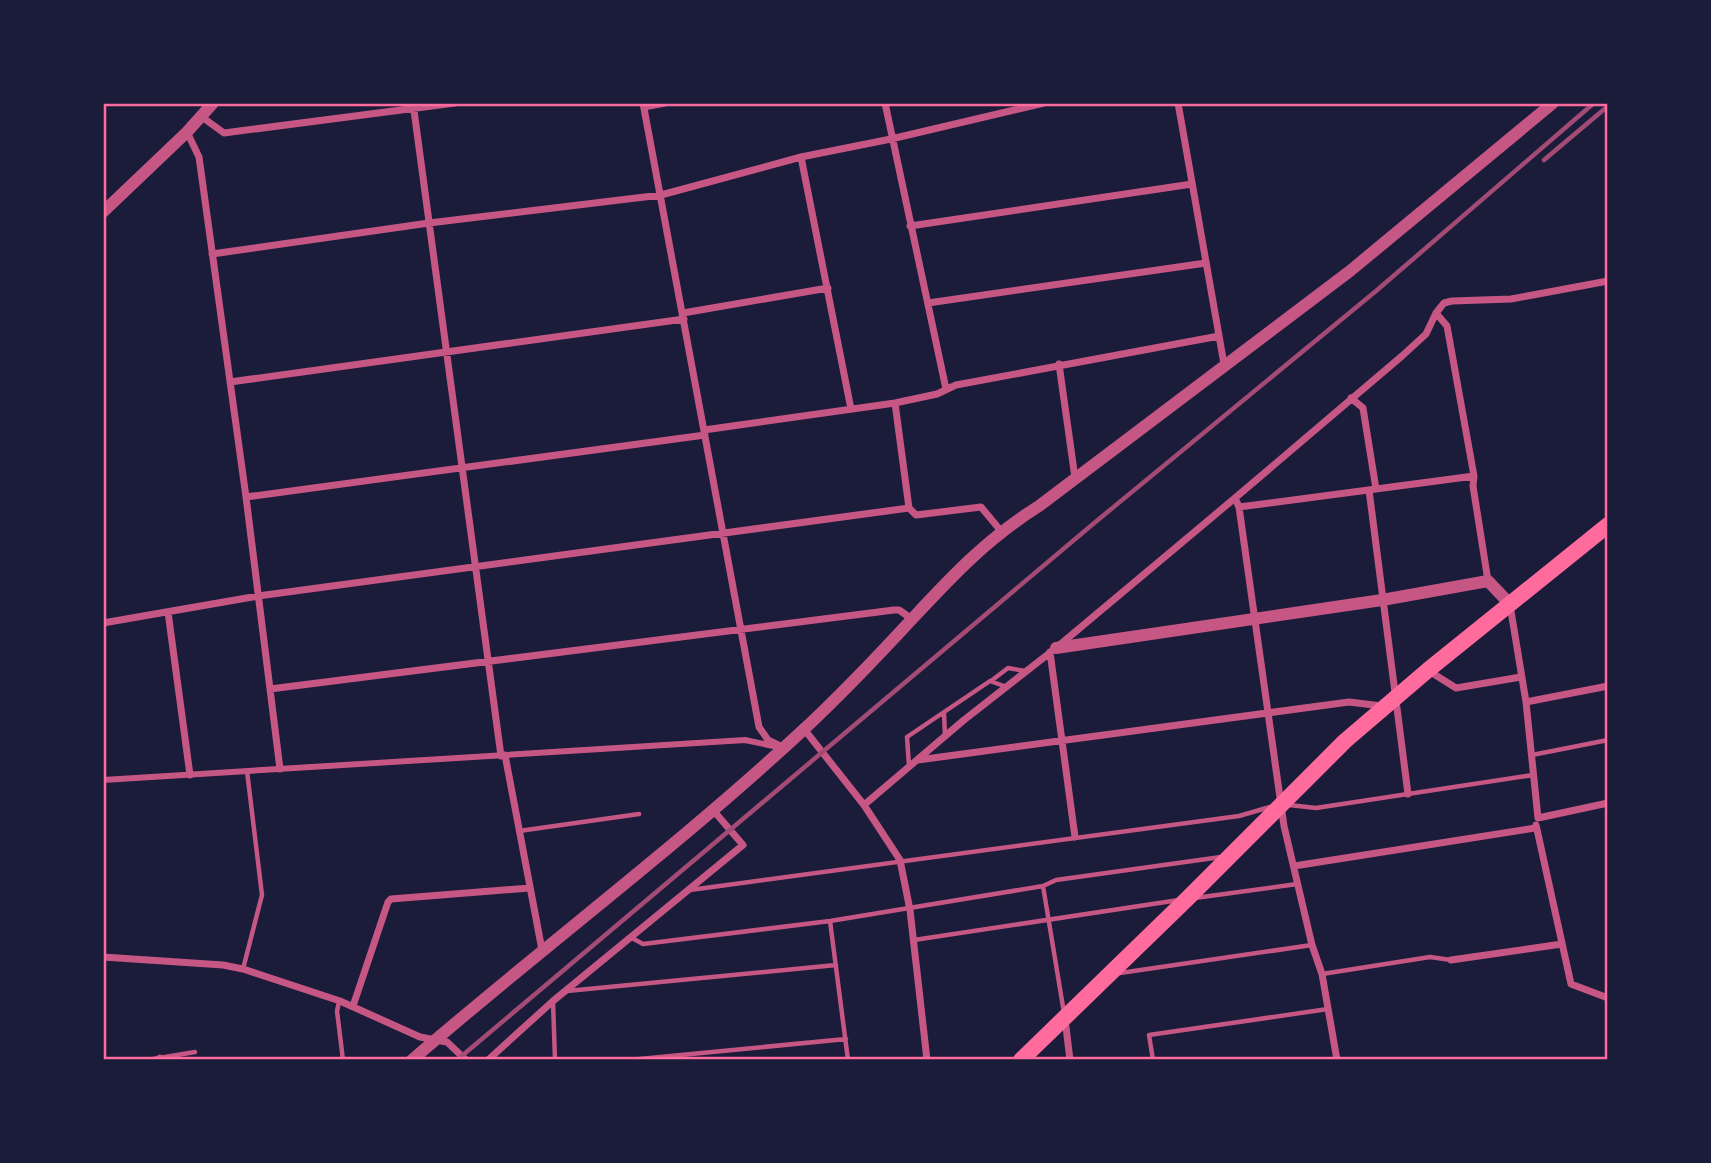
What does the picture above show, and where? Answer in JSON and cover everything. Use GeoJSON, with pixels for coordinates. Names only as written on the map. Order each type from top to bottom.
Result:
{"type":"FeatureCollection","features":[{"type":"Feature","properties":{"kind":"highway"},"geometry":{"type":"LineString","coordinates":[[1021,1060],[1345,741],[1428,670],[1608,525]]}},
{"type":"Feature","properties":{"kind":"street"},"geometry":{"type":"LineString","coordinates":[[103,212],[187,132],[213,103]]}},
{"type":"Feature","properties":{"kind":"street"},"geometry":{"type":"LineString","coordinates":[[202,117],[224,133],[414,106],[455,103]]}},
{"type":"Feature","properties":{"kind":"street"},"geometry":{"type":"LineString","coordinates":[[665,103],[643,105],[759,727],[768,740],[784,748]]}},
{"type":"Feature","properties":{"kind":"street"},"geometry":{"type":"LineString","coordinates":[[885,103],[946,389]]}},
{"type":"Feature","properties":{"kind":"street"},"geometry":{"type":"LineString","coordinates":[[212,254],[429,223],[661,195],[802,157],[1044,103]]}},
{"type":"Feature","properties":{"kind":"street"},"geometry":{"type":"LineString","coordinates":[[1178,103],[1224,365]]}},
{"type":"Feature","properties":{"kind":"street"},"geometry":{"type":"LineString","coordinates":[[412,1060],[784,748],[912,620],[959,568],[1001,531],[1075,479],[1350,271],[1553,103]]}},
{"type":"Feature","properties":{"kind":"street"},"geometry":{"type":"LineString","coordinates":[[414,106],[488,661],[503,755],[542,950]]}},
{"type":"Feature","properties":{"kind":"street"},"geometry":{"type":"LineString","coordinates":[[187,132],[199,157],[246,496],[280,769]]}},
{"type":"Feature","properties":{"kind":"street"},"geometry":{"type":"LineString","coordinates":[[802,157],[851,409]]}},
{"type":"Feature","properties":{"kind":"street"},"geometry":{"type":"LineString","coordinates":[[911,226],[1192,184]]}},
{"type":"Feature","properties":{"kind":"street"},"geometry":{"type":"LineString","coordinates":[[928,303],[1206,262]]}},
{"type":"Feature","properties":{"kind":"street"},"geometry":{"type":"LineString","coordinates":[[864,805],[1004,686],[1053,650],[1236,498],[1426,334],[1444,303],[1511,299],[1608,281]]}},
{"type":"Feature","properties":{"kind":"street"},"geometry":{"type":"LineString","coordinates":[[230,383],[684,316],[828,288]]}},
{"type":"Feature","properties":{"kind":"street"},"geometry":{"type":"LineString","coordinates":[[1436,313],[1447,326],[1474,476],[1473,486],[1488,581],[1510,604],[1532,755],[1538,818],[1535,828],[1571,984],[1608,998]]}},
{"type":"Feature","properties":{"kind":"street"},"geometry":{"type":"LineString","coordinates":[[246,496],[895,403],[937,394],[956,385],[1219,336]]}},
{"type":"Feature","properties":{"kind":"street"},"geometry":{"type":"LineString","coordinates":[[1059,364],[1075,479]]}},
{"type":"Feature","properties":{"kind":"street"},"geometry":{"type":"LineString","coordinates":[[1351,398],[1363,408],[1390,702],[1408,794]]}},
{"type":"Feature","properties":{"kind":"street"},"geometry":{"type":"LineString","coordinates":[[895,403],[909,508],[916,515],[981,507],[1001,531]]}},
{"type":"Feature","properties":{"kind":"street"},"geometry":{"type":"LineString","coordinates":[[1239,507],[1474,476]]}},
{"type":"Feature","properties":{"kind":"street"},"geometry":{"type":"LineString","coordinates":[[1236,498],[1256,617],[1284,826],[1312,945],[1322,974],[1337,1060]]}},
{"type":"Feature","properties":{"kind":"street"},"geometry":{"type":"LineString","coordinates":[[103,623],[258,596],[909,508]]}},
{"type":"Feature","properties":{"kind":"street"},"geometry":{"type":"LineString","coordinates":[[1053,650],[1256,617],[1382,600],[1488,581]]}},
{"type":"Feature","properties":{"kind":"street"},"geometry":{"type":"LineString","coordinates":[[270,689],[894,610],[899,610],[912,620]]}},
{"type":"Feature","properties":{"kind":"street"},"geometry":{"type":"LineString","coordinates":[[168,611],[190,775]]}},
{"type":"Feature","properties":{"kind":"street"},"geometry":{"type":"LineString","coordinates":[[1053,650],[1075,837]]}},
{"type":"Feature","properties":{"kind":"street"},"geometry":{"type":"LineString","coordinates":[[1428,670],[1455,688],[1521,677]]}},
{"type":"Feature","properties":{"kind":"street"},"geometry":{"type":"LineString","coordinates":[[1526,702],[1608,686]]}},
{"type":"Feature","properties":{"kind":"street"},"geometry":{"type":"LineString","coordinates":[[917,760],[1349,702],[1390,702]]}},
{"type":"Feature","properties":{"kind":"street"},"geometry":{"type":"LineString","coordinates":[[804,729],[864,805],[900,860],[910,910],[927,1060]]}},
{"type":"Feature","properties":{"kind":"street"},"geometry":{"type":"LineString","coordinates":[[103,780],[745,740],[784,748]]}},
{"type":"Feature","properties":{"kind":"street"},"geometry":{"type":"LineString","coordinates":[[1538,818],[1608,803]]}},
{"type":"Feature","properties":{"kind":"street"},"geometry":{"type":"LineString","coordinates":[[488,1060],[553,1001],[743,845],[713,810]]}},
{"type":"Feature","properties":{"kind":"street"},"geometry":{"type":"LineString","coordinates":[[1294,866],[1535,828]]}},
{"type":"Feature","properties":{"kind":"street"},"geometry":{"type":"LineString","coordinates":[[353,1006],[391,899],[530,888]]}},
{"type":"Feature","properties":{"kind":"street"},"geometry":{"type":"LineString","coordinates":[[1451,960],[1562,944]]}},
{"type":"Feature","properties":{"kind":"street"},"geometry":{"type":"LineString","coordinates":[[103,957],[223,965],[243,970],[340,1001],[420,1037],[447,1042],[466,1060]]}},
{"type":"Feature","properties":{"kind":"street"},"geometry":{"type":"LineString","coordinates":[[1065,1017],[1070,1060]]}},
{"type":"Feature","properties":{"kind":"lane"},"geometry":{"type":"LineString","coordinates":[[909,767],[907,737],[1008,668],[1025,671]]}},
{"type":"Feature","properties":{"kind":"lane"},"geometry":{"type":"LineString","coordinates":[[990,681],[1004,686]]}},
{"type":"Feature","properties":{"kind":"lane"},"geometry":{"type":"LineString","coordinates":[[944,713],[944,736]]}},
{"type":"Feature","properties":{"kind":"lane"},"geometry":{"type":"LineString","coordinates":[[1532,755],[1608,740]]}},
{"type":"Feature","properties":{"kind":"lane"},"geometry":{"type":"LineString","coordinates":[[243,970],[262,895],[247,771]]}},
{"type":"Feature","properties":{"kind":"lane"},"geometry":{"type":"LineString","coordinates":[[688,890],[1239,816],[1281,804],[1316,808],[1534,775]]}},
{"type":"Feature","properties":{"kind":"lane"},"geometry":{"type":"LineString","coordinates":[[519,831],[639,814]]}},
{"type":"Feature","properties":{"kind":"lane"},"geometry":{"type":"LineString","coordinates":[[632,938],[643,944],[910,910],[1043,886],[1056,880],[1228,856]]}},
{"type":"Feature","properties":{"kind":"lane"},"geometry":{"type":"LineString","coordinates":[[913,940],[1298,884]]}},
{"type":"Feature","properties":{"kind":"lane"},"geometry":{"type":"LineString","coordinates":[[1043,886],[1065,1017]]}},
{"type":"Feature","properties":{"kind":"lane"},"geometry":{"type":"LineString","coordinates":[[830,921],[848,1060]]}},
{"type":"Feature","properties":{"kind":"lane"},"geometry":{"type":"LineString","coordinates":[[1109,974],[1312,945]]}},
{"type":"Feature","properties":{"kind":"lane"},"geometry":{"type":"LineString","coordinates":[[1322,974],[1430,957],[1451,960]]}},
{"type":"Feature","properties":{"kind":"lane"},"geometry":{"type":"LineString","coordinates":[[567,991],[836,965]]}},
{"type":"Feature","properties":{"kind":"lane"},"geometry":{"type":"LineString","coordinates":[[340,1001],[337,1011],[343,1060]]}},
{"type":"Feature","properties":{"kind":"lane"},"geometry":{"type":"LineString","coordinates":[[553,1001],[555,1060]]}},
{"type":"Feature","properties":{"kind":"lane"},"geometry":{"type":"LineString","coordinates":[[1153,1060],[1149,1035],[1328,1009]]}},
{"type":"Feature","properties":{"kind":"lane"},"geometry":{"type":"LineString","coordinates":[[629,1060],[846,1039]]}},
{"type":"Feature","properties":{"kind":"lane"},"geometry":{"type":"LineString","coordinates":[[147,1060],[195,1052]]}},
{"type":"Feature","properties":{"kind":"railway"},"geometry":{"type":"LineString","coordinates":[[457,1060],[1093,524],[1376,291],[1594,103]]}},
{"type":"Feature","properties":{"kind":"railway"},"geometry":{"type":"LineString","coordinates":[[1544,160],[1608,106]]}}]}
